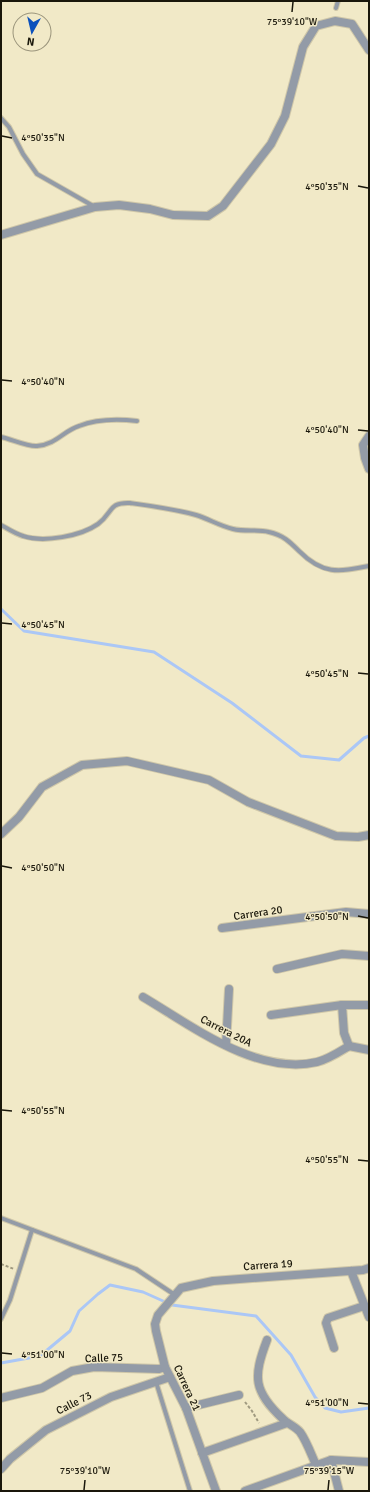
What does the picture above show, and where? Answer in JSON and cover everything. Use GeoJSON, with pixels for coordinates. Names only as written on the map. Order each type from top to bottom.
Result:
{"type":"FeatureCollection","features":[{"type":"Feature","properties":{"kind":"street"},"geometry":{"type":"LineString","coordinates":[[1,235],[95,207],[119,205],[150,209],[173,215],[208,216],[223,206],[271,144],[285,116],[303,47],[316,26],[335,21],[352,24],[369,50]]}},
{"type":"Feature","properties":{"kind":"street"},"geometry":{"type":"LineString","coordinates":[[369,436],[363,445],[369,470]]}},
{"type":"Feature","properties":{"kind":"street"},"geometry":{"type":"LineString","coordinates":[[1,834],[19,817],[42,787],[82,765],[127,761],[209,780],[248,802],[336,836],[358,837],[369,835]]}},
{"type":"Feature","properties":{"kind":"street","name":"Carrera 20"},"geometry":{"type":"LineString","coordinates":[[222,928],[346,912],[369,914]]}},
{"type":"Feature","properties":{"kind":"street"},"geometry":{"type":"LineString","coordinates":[[277,969],[342,954],[369,956]]}},
{"type":"Feature","properties":{"kind":"street"},"geometry":{"type":"LineString","coordinates":[[226,1045],[229,989]]}},
{"type":"Feature","properties":{"kind":"street","name":"Carrera 20A"},"geometry":{"type":"LineString","coordinates":[[144,997],[243,1054],[269,1062],[290,1065],[316,1062],[330,1058],[349,1046]]}},
{"type":"Feature","properties":{"kind":"street"},"geometry":{"type":"LineString","coordinates":[[271,1015],[342,1005],[369,1004]]}},
{"type":"Feature","properties":{"kind":"street"},"geometry":{"type":"LineString","coordinates":[[342,1005],[344,1033],[349,1046],[369,1050]]}},
{"type":"Feature","properties":{"kind":"street","name":"Carrera 19"},"geometry":{"type":"LineString","coordinates":[[174,1296],[181,1288],[213,1281],[351,1271],[369,1268]]}},
{"type":"Feature","properties":{"kind":"street"},"geometry":{"type":"LineString","coordinates":[[351,1271],[369,1317]]}},
{"type":"Feature","properties":{"kind":"street","name":"Carrera 21"},"geometry":{"type":"LineString","coordinates":[[174,1296],[158,1315],[155,1324],[156,1331],[165,1367],[186,1408],[216,1491]]}},
{"type":"Feature","properties":{"kind":"street"},"geometry":{"type":"LineString","coordinates":[[334,1348],[326,1323],[328,1318],[364,1306]]}},
{"type":"Feature","properties":{"kind":"street"},"geometry":{"type":"LineString","coordinates":[[267,1340],[258,1365],[258,1386],[273,1410],[287,1423],[300,1432],[316,1465]]}},
{"type":"Feature","properties":{"kind":"street","name":"Calle 75"},"geometry":{"type":"LineString","coordinates":[[1,1398],[42,1388],[72,1371],[94,1368],[159,1369],[165,1367]]}},
{"type":"Feature","properties":{"kind":"street","name":"Calle 73"},"geometry":{"type":"LineString","coordinates":[[1,1469],[10,1459],[46,1430],[111,1397],[170,1377]]}},
{"type":"Feature","properties":{"kind":"street"},"geometry":{"type":"LineString","coordinates":[[186,1408],[238,1395]]}},
{"type":"Feature","properties":{"kind":"street"},"geometry":{"type":"LineString","coordinates":[[202,1453],[287,1423]]}},
{"type":"Feature","properties":{"kind":"street"},"geometry":{"type":"LineString","coordinates":[[331,1460],[339,1491]]}},
{"type":"Feature","properties":{"kind":"street"},"geometry":{"type":"LineString","coordinates":[[246,1491],[331,1460],[369,1462]]}},
{"type":"Feature","properties":{"kind":"lane"},"geometry":{"type":"LineString","coordinates":[[336,8],[338,1]]}},
{"type":"Feature","properties":{"kind":"lane"},"geometry":{"type":"LineString","coordinates":[[1,118],[9,127],[23,154],[37,174],[95,207]]}},
{"type":"Feature","properties":{"kind":"lane"},"geometry":{"type":"LineString","coordinates":[[1,437],[35,446],[45,445],[57,440],[78,426],[110,420],[138,421]]}},
{"type":"Feature","properties":{"kind":"lane"},"geometry":{"type":"LineString","coordinates":[[1,525],[23,536],[54,538],[81,533],[105,518],[111,509],[120,503],[130,503],[196,515],[235,530],[268,531],[283,536],[312,561],[326,568],[339,571],[369,566]]}},
{"type":"Feature","properties":{"kind":"lane"},"geometry":{"type":"LineString","coordinates":[[1,1218],[136,1268],[174,1296]]}},
{"type":"Feature","properties":{"kind":"lane"},"geometry":{"type":"LineString","coordinates":[[1,1319],[10,1300],[32,1230]]}},
{"type":"Feature","properties":{"kind":"lane"},"geometry":{"type":"LineString","coordinates":[[156,1382],[190,1491]]}},
{"type":"Feature","properties":{"kind":"path"},"geometry":{"type":"LineString","coordinates":[[1,1264],[19,1271]]}},
{"type":"Feature","properties":{"kind":"path"},"geometry":{"type":"LineString","coordinates":[[238,1395],[252,1410],[263,1432]]}},
{"type":"Feature","properties":{"kind":"waterway"},"geometry":{"type":"LineString","coordinates":[[1,609],[24,631],[154,652],[232,703],[301,756],[339,760],[364,738],[369,736]]}},
{"type":"Feature","properties":{"kind":"waterway"},"geometry":{"type":"LineString","coordinates":[[1,1363],[40,1356],[70,1331],[79,1311],[110,1285],[143,1292],[172,1305],[256,1316],[291,1355],[315,1397],[325,1408],[341,1412],[369,1408]]}}]}
